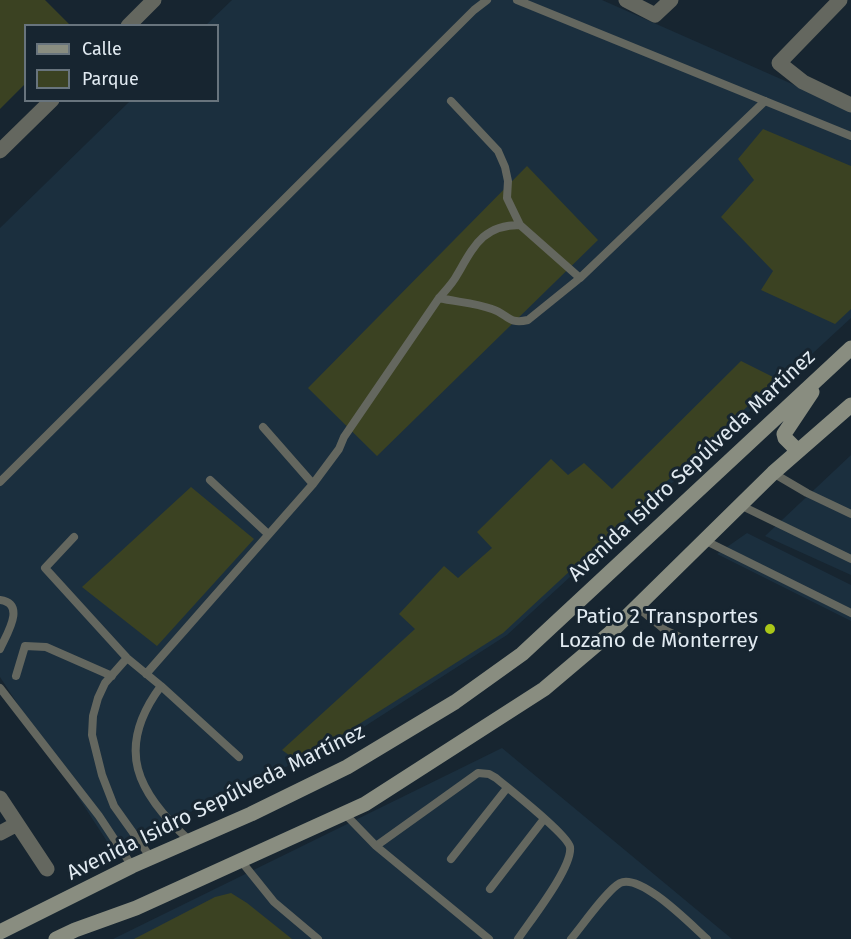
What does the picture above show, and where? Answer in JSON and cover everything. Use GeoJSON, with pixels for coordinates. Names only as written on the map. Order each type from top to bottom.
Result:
{"type":"FeatureCollection","features":[{"type":"Feature","properties":{"kind":"main road","name":"Avenida Isidro Sepúlveda Martínez"},"geometry":{"type":"LineString","coordinates":[[0,932],[132,866],[251,814],[347,767],[455,702],[522,654],[851,348]]}},
{"type":"Feature","properties":{"kind":"main road"},"geometry":{"type":"LineString","coordinates":[[798,451],[785,438],[785,430],[825,372]]}},
{"type":"Feature","properties":{"kind":"main road"},"geometry":{"type":"LineString","coordinates":[[56,939],[77,934],[365,804],[544,689],[609,634],[773,473],[851,405]]}},
{"type":"Feature","properties":{"kind":"street"},"geometry":{"type":"LineString","coordinates":[[130,24],[154,0]]}},
{"type":"Feature","properties":{"kind":"street"},"geometry":{"type":"LineString","coordinates":[[626,0],[656,15],[671,0]]}},
{"type":"Feature","properties":{"kind":"street"},"geometry":{"type":"LineString","coordinates":[[840,0],[778,63],[803,82],[851,105]]}},
{"type":"Feature","properties":{"kind":"street"},"geometry":{"type":"LineString","coordinates":[[0,151],[50,102]]}},
{"type":"Feature","properties":{"kind":"street"},"geometry":{"type":"LineString","coordinates":[[0,798],[47,869]]}},
{"type":"Feature","properties":{"kind":"street"},"geometry":{"type":"LineString","coordinates":[[0,833],[17,824]]}},
{"type":"Feature","properties":{"kind":"lane"},"geometry":{"type":"LineString","coordinates":[[0,482],[474,10],[487,0]]}},
{"type":"Feature","properties":{"kind":"lane"},"geometry":{"type":"LineString","coordinates":[[517,0],[851,136]]}},
{"type":"Feature","properties":{"kind":"lane"},"geometry":{"type":"LineString","coordinates":[[451,101],[498,151],[506,168],[507,198],[520,225],[580,278]]}},
{"type":"Feature","properties":{"kind":"lane"},"geometry":{"type":"LineString","coordinates":[[439,298],[495,309],[508,319],[518,322],[528,320],[580,278],[765,101]]}},
{"type":"Feature","properties":{"kind":"lane"},"geometry":{"type":"LineString","coordinates":[[146,674],[313,484],[339,449],[344,437],[439,298],[457,277],[464,260],[475,245],[493,229],[520,225]]}},
{"type":"Feature","properties":{"kind":"lane"},"geometry":{"type":"LineString","coordinates":[[263,427],[313,484]]}},
{"type":"Feature","properties":{"kind":"lane"},"geometry":{"type":"LineString","coordinates":[[773,473],[807,493],[851,514]]}},
{"type":"Feature","properties":{"kind":"lane"},"geometry":{"type":"LineString","coordinates":[[210,480],[268,534]]}},
{"type":"Feature","properties":{"kind":"lane"},"geometry":{"type":"LineString","coordinates":[[740,505],[851,560]]}},
{"type":"Feature","properties":{"kind":"lane"},"geometry":{"type":"LineString","coordinates":[[74,537],[45,568],[127,658],[239,757]]}},
{"type":"Feature","properties":{"kind":"lane"},"geometry":{"type":"LineString","coordinates":[[706,541],[851,613]]}},
{"type":"Feature","properties":{"kind":"lane"},"geometry":{"type":"LineString","coordinates":[[0,600],[5,601],[13,609],[14,618],[0,648]]}},
{"type":"Feature","properties":{"kind":"lane"},"geometry":{"type":"LineString","coordinates":[[636,606],[665,630],[695,644]]}},
{"type":"Feature","properties":{"kind":"lane"},"geometry":{"type":"LineString","coordinates":[[16,676],[25,646],[46,647],[111,676]]}},
{"type":"Feature","properties":{"kind":"lane"},"geometry":{"type":"LineString","coordinates":[[127,658],[105,683],[98,698],[93,716],[92,735],[102,775],[114,806],[151,858]]}},
{"type":"Feature","properties":{"kind":"lane"},"geometry":{"type":"LineString","coordinates":[[161,686],[142,717],[135,759],[142,783],[152,802],[161,814],[190,841]]}},
{"type":"Feature","properties":{"kind":"lane"},"geometry":{"type":"LineString","coordinates":[[0,688],[99,816],[132,866]]}},
{"type":"Feature","properties":{"kind":"lane"},"geometry":{"type":"LineString","coordinates":[[376,846],[478,774],[489,774],[544,819],[568,842],[570,848],[566,867],[518,939]]}},
{"type":"Feature","properties":{"kind":"lane"},"geometry":{"type":"LineString","coordinates":[[451,859],[507,788]]}},
{"type":"Feature","properties":{"kind":"lane"},"geometry":{"type":"LineString","coordinates":[[345,814],[376,846],[489,939]]}},
{"type":"Feature","properties":{"kind":"lane"},"geometry":{"type":"LineString","coordinates":[[490,889],[544,819]]}},
{"type":"Feature","properties":{"kind":"lane"},"geometry":{"type":"LineString","coordinates":[[241,861],[274,902],[318,939]]}},
{"type":"Feature","properties":{"kind":"lane"},"geometry":{"type":"LineString","coordinates":[[571,939],[610,892],[621,883],[633,881],[646,887],[707,939]]}},
{"type":"Feature","properties":{"kind":"shaded area"},"geometry":{"type":"Polygon","coordinates":[[[232,0],[602,0],[851,110],[851,318],[507,635],[345,739],[112,849],[0,677],[0,228],[129,102],[219,102],[219,24],[207,24],[232,0]]]}},
{"type":"Feature","properties":{"kind":"shaded area"},"geometry":{"type":"Polygon","coordinates":[[[851,455],[851,575],[765,536],[851,455]]]}},
{"type":"Feature","properties":{"kind":"shaded area"},"geometry":{"type":"Polygon","coordinates":[[[747,533],[851,585],[851,621],[717,554],[747,533]]]}},
{"type":"Feature","properties":{"kind":"shaded area"},"geometry":{"type":"Polygon","coordinates":[[[502,748],[732,939],[113,939],[502,748]]]}},
{"type":"Feature","properties":{"kind":"green space"},"geometry":{"type":"Polygon","coordinates":[[[0,0],[45,0],[69,24],[24,24],[24,85],[0,109],[0,0]]]}},
{"type":"Feature","properties":{"kind":"green space"},"geometry":{"type":"Polygon","coordinates":[[[763,129],[851,166],[851,309],[835,324],[761,290],[773,271],[721,217],[754,180],[738,159],[763,129]]]}},
{"type":"Feature","properties":{"kind":"green space"},"geometry":{"type":"Polygon","coordinates":[[[527,166],[598,240],[377,456],[308,388],[527,166]]]}},
{"type":"Feature","properties":{"kind":"green space"},"geometry":{"type":"Polygon","coordinates":[[[741,361],[777,379],[503,633],[337,738],[293,758],[282,750],[415,629],[399,614],[444,566],[458,578],[492,548],[477,532],[551,459],[568,475],[584,463],[612,489],[741,361]]]}},
{"type":"Feature","properties":{"kind":"green space"},"geometry":{"type":"Polygon","coordinates":[[[191,487],[254,539],[157,646],[82,587],[191,487]]]}},
{"type":"Feature","properties":{"kind":"green space"},"geometry":{"type":"Polygon","coordinates":[[[231,893],[292,939],[134,939],[215,897],[231,893]]]}},
{"type":"Feature","properties":{"kind":"place","name":"Patio 2 Transportes Lozano de Monterrey"},"geometry":{"type":"Point","coordinates":[770,629]}}]}
